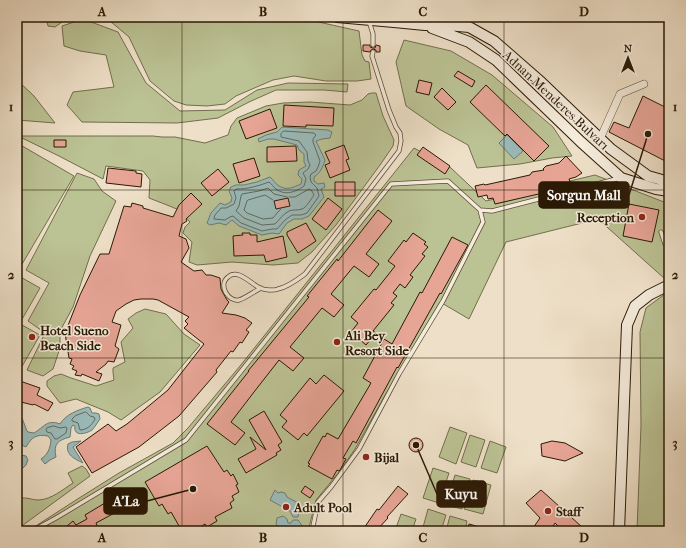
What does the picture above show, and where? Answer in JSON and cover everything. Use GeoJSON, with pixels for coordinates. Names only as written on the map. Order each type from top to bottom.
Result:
{"type":"FeatureCollection","features":[{"type":"Feature","properties":{"kind":"main road","name":"Adnan Menderes Bulvarı"},"geometry":{"type":"LineString","coordinates":[[337,17],[425,25],[437,24],[469,28],[494,41],[541,82],[612,149],[648,176],[669,182]]}},
{"type":"Feature","properties":{"kind":"main road","name":"Adnan Menderes Bulvarı"},"geometry":{"type":"LineString","coordinates":[[425,25],[469,42],[496,60],[581,142],[621,178],[669,191]]}},
{"type":"Feature","properties":{"kind":"main road"},"geometry":{"type":"LineString","coordinates":[[619,531],[627,325],[635,306],[649,295],[669,285]]}},
{"type":"Feature","properties":{"kind":"street"},"geometry":{"type":"LineString","coordinates":[[600,139],[620,94],[644,84]]}},
{"type":"Feature","properties":{"kind":"lane"},"geometry":{"type":"LineString","coordinates":[[369,20],[373,34],[373,45]]}},
{"type":"Feature","properties":{"kind":"lane"},"geometry":{"type":"LineString","coordinates":[[261,288],[240,300],[234,300],[228,296],[223,286],[226,278],[235,275],[241,276],[261,288],[277,290],[287,286],[305,274],[399,151],[401,141],[400,133],[388,110],[372,56],[373,52]]}},
{"type":"Feature","properties":{"kind":"lane"},"geometry":{"type":"LineString","coordinates":[[480,210],[492,211],[621,178]]}},
{"type":"Feature","properties":{"kind":"lane"},"geometry":{"type":"LineString","coordinates":[[32,531],[186,440],[391,184],[448,181],[480,210],[483,222],[443,301],[399,374],[359,449],[318,502],[312,531]]}},
{"type":"Feature","properties":{"kind":"lane"},"geometry":{"type":"LineString","coordinates":[[665,244],[666,232],[669,227]]}},
{"type":"Feature","properties":{"kind":"lane"},"geometry":{"type":"LineString","coordinates":[[661,232],[665,244],[669,248]]}},
{"type":"Feature","properties":{"kind":"green space"},"geometry":{"type":"Polygon","coordinates":[[[46,17],[69,17],[55,27],[48,26],[46,17]]]}},
{"type":"Feature","properties":{"kind":"green space"},"geometry":{"type":"Polygon","coordinates":[[[102,17],[270,17],[314,21],[359,31],[362,55],[365,61],[369,62],[371,79],[357,81],[326,81],[294,76],[273,80],[236,96],[225,104],[207,106],[186,105],[174,101],[150,81],[129,37],[110,21],[102,17]]]}},
{"type":"Feature","properties":{"kind":"green space"},"geometry":{"type":"Polygon","coordinates":[[[83,19],[118,32],[146,83],[180,111],[225,110],[257,90],[288,83],[348,84],[347,92],[324,90],[276,90],[218,118],[177,123],[82,122],[67,105],[73,92],[114,87],[106,55],[80,51],[64,46],[62,26],[83,19]]]}},
{"type":"Feature","properties":{"kind":"green space"},"geometry":{"type":"Polygon","coordinates":[[[404,40],[451,51],[492,75],[553,127],[572,156],[520,164],[477,168],[468,145],[439,129],[406,106],[396,62],[404,40]]]}},
{"type":"Feature","properties":{"kind":"green space"},"geometry":{"type":"Polygon","coordinates":[[[17,80],[34,96],[55,123],[17,120],[17,80]]]}},
{"type":"Feature","properties":{"kind":"green space"},"geometry":{"type":"Polygon","coordinates":[[[376,93],[383,116],[394,140],[393,146],[336,225],[312,252],[298,263],[273,265],[232,262],[197,265],[189,262],[192,242],[183,233],[185,227],[190,222],[179,210],[149,198],[150,180],[143,171],[106,166],[103,179],[18,136],[153,136],[175,137],[205,143],[228,135],[231,126],[237,118],[266,106],[283,103],[310,102],[350,105],[362,100],[368,94],[376,93]]]}},
{"type":"Feature","properties":{"kind":"green space"},"geometry":{"type":"Polygon","coordinates":[[[17,143],[74,176],[18,271],[17,270],[17,143]]]}},
{"type":"Feature","properties":{"kind":"green space","name":"Ali Bey Resort Side"},"geometry":{"type":"Polygon","coordinates":[[[414,148],[451,168],[486,201],[595,175],[669,204],[669,276],[665,279],[598,219],[506,242],[469,319],[440,302],[355,449],[339,472],[316,500],[308,531],[28,531],[119,473],[173,443],[188,428],[240,366],[414,148]]]}},
{"type":"Feature","properties":{"kind":"green space"},"geometry":{"type":"Polygon","coordinates":[[[77,173],[94,179],[102,191],[116,201],[90,256],[73,307],[60,331],[60,348],[53,369],[43,376],[27,370],[45,333],[28,321],[49,283],[26,270],[77,173]]]}},
{"type":"Feature","properties":{"kind":"green space"},"geometry":{"type":"Polygon","coordinates":[[[17,275],[40,288],[17,328],[17,275]]]}},
{"type":"Feature","properties":{"kind":"green space"},"geometry":{"type":"Polygon","coordinates":[[[669,291],[669,531],[637,531],[641,425],[640,332],[646,308],[669,291]]]}},
{"type":"Feature","properties":{"kind":"green space"},"geometry":{"type":"Polygon","coordinates":[[[145,309],[166,314],[184,334],[200,345],[160,392],[121,420],[108,412],[76,399],[60,403],[47,386],[47,381],[54,376],[61,374],[96,386],[114,380],[113,368],[125,362],[121,342],[133,328],[128,319],[145,309]]]}},
{"type":"Feature","properties":{"kind":"green space"},"geometry":{"type":"Polygon","coordinates":[[[22,325],[40,335],[20,370],[17,368],[17,333],[22,325]]]}},
{"type":"Feature","properties":{"kind":"green space"},"geometry":{"type":"Polygon","coordinates":[[[450,427],[467,433],[456,464],[439,457],[450,427]]]}},
{"type":"Feature","properties":{"kind":"green space"},"geometry":{"type":"Polygon","coordinates":[[[470,435],[485,440],[476,467],[461,462],[470,435]]]}},
{"type":"Feature","properties":{"kind":"green space"},"geometry":{"type":"Polygon","coordinates":[[[490,441],[506,447],[497,473],[481,468],[490,441]]]}},
{"type":"Feature","properties":{"kind":"green space"},"geometry":{"type":"Polygon","coordinates":[[[82,466],[86,469],[90,476],[17,531],[17,499],[25,498],[39,500],[53,496],[73,483],[68,473],[82,466]]]}},
{"type":"Feature","properties":{"kind":"green space"},"geometry":{"type":"Polygon","coordinates":[[[433,468],[449,473],[439,503],[423,498],[433,468]]]}},
{"type":"Feature","properties":{"kind":"green space"},"geometry":{"type":"Polygon","coordinates":[[[455,475],[470,479],[462,509],[446,505],[455,475]]]}},
{"type":"Feature","properties":{"kind":"green space"},"geometry":{"type":"Polygon","coordinates":[[[473,480],[491,485],[483,514],[464,509],[473,480]]]}},
{"type":"Feature","properties":{"kind":"green space"},"geometry":{"type":"Polygon","coordinates":[[[428,509],[446,515],[441,531],[422,531],[428,509]]]}},
{"type":"Feature","properties":{"kind":"green space"},"geometry":{"type":"Polygon","coordinates":[[[401,514],[416,519],[412,531],[395,531],[401,514]]]}},
{"type":"Feature","properties":{"kind":"green space"},"geometry":{"type":"Polygon","coordinates":[[[450,516],[467,521],[465,531],[446,531],[450,516]]]}},
{"type":"Feature","properties":{"kind":"water"},"geometry":{"type":"Polygon","coordinates":[[[282,127],[328,130],[332,132],[330,138],[316,141],[325,160],[321,169],[314,177],[314,181],[318,184],[324,183],[325,187],[321,189],[324,197],[309,216],[302,219],[294,219],[287,223],[279,234],[272,233],[262,235],[239,226],[232,220],[226,225],[219,223],[210,225],[207,223],[211,213],[220,203],[225,205],[231,202],[232,198],[229,191],[231,187],[257,182],[270,177],[278,185],[285,188],[290,188],[301,184],[302,179],[298,175],[299,170],[306,166],[304,162],[304,154],[299,150],[297,145],[274,139],[259,142],[258,139],[277,132],[282,127]]]}},
{"type":"Feature","properties":{"kind":"water"},"geometry":{"type":"Polygon","coordinates":[[[507,135],[523,151],[514,159],[499,143],[507,135]]]}},
{"type":"Feature","properties":{"kind":"water"},"geometry":{"type":"Polygon","coordinates":[[[88,407],[92,413],[99,414],[100,419],[94,428],[80,434],[76,432],[75,426],[73,425],[71,428],[70,437],[57,443],[55,449],[56,457],[45,464],[41,459],[49,449],[51,440],[48,436],[40,435],[35,437],[26,447],[17,443],[17,413],[22,418],[27,431],[34,433],[46,424],[52,422],[60,424],[69,415],[88,407]]]}},
{"type":"Feature","properties":{"kind":"water"},"geometry":{"type":"Polygon","coordinates":[[[81,441],[73,447],[83,463],[71,456],[67,448],[68,444],[72,442],[81,441]]]}},
{"type":"Feature","properties":{"kind":"water"},"geometry":{"type":"Polygon","coordinates":[[[17,456],[26,456],[28,460],[22,469],[21,465],[17,465],[17,456]]]}},
{"type":"Feature","properties":{"kind":"water"},"geometry":{"type":"Polygon","coordinates":[[[275,490],[278,493],[285,493],[287,497],[298,503],[298,517],[293,517],[290,511],[270,500],[275,490]]]}},
{"type":"Feature","properties":{"kind":"water"},"geometry":{"type":"Polygon","coordinates":[[[283,516],[287,519],[288,523],[291,523],[293,520],[298,520],[303,527],[302,531],[290,531],[279,528],[276,524],[277,518],[283,516]]]}},
{"type":"Feature","properties":{"kind":"building"},"geometry":{"type":"Polygon","coordinates":[[[363,45],[370,45],[370,47],[373,48],[375,48],[376,45],[380,46],[380,52],[376,52],[376,50],[373,49],[370,52],[363,51],[363,45]]]}},
{"type":"Feature","properties":{"kind":"building"},"geometry":{"type":"Polygon","coordinates":[[[458,71],[475,81],[472,87],[454,76],[458,71]]]}},
{"type":"Feature","properties":{"kind":"building"},"geometry":{"type":"Polygon","coordinates":[[[419,80],[432,83],[429,95],[416,92],[419,80]]]}},
{"type":"Feature","properties":{"kind":"building"},"geometry":{"type":"Polygon","coordinates":[[[486,85],[549,146],[534,161],[507,134],[505,136],[470,102],[486,85]]]}},
{"type":"Feature","properties":{"kind":"building"},"geometry":{"type":"Polygon","coordinates":[[[442,88],[456,102],[448,110],[434,97],[442,88]]]}},
{"type":"Feature","properties":{"kind":"building"},"geometry":{"type":"Polygon","coordinates":[[[643,96],[669,109],[669,163],[609,132],[614,122],[629,128],[643,96]]]}},
{"type":"Feature","properties":{"kind":"building"},"geometry":{"type":"Polygon","coordinates":[[[284,105],[334,108],[333,126],[283,126],[284,105]]]}},
{"type":"Feature","properties":{"kind":"building"},"geometry":{"type":"Polygon","coordinates":[[[270,109],[277,128],[246,139],[239,121],[270,109]]]}},
{"type":"Feature","properties":{"kind":"building"},"geometry":{"type":"Polygon","coordinates":[[[54,140],[66,140],[66,147],[54,147],[54,140]]]}},
{"type":"Feature","properties":{"kind":"building"},"geometry":{"type":"Polygon","coordinates":[[[344,145],[349,159],[346,160],[350,170],[330,178],[325,165],[330,163],[325,152],[344,145]]]}},
{"type":"Feature","properties":{"kind":"building"},"geometry":{"type":"Polygon","coordinates":[[[296,146],[297,161],[267,162],[267,147],[296,146]]]}},
{"type":"Feature","properties":{"kind":"building"},"geometry":{"type":"Polygon","coordinates":[[[423,147],[450,166],[445,174],[417,155],[423,147]]]}},
{"type":"Feature","properties":{"kind":"building"},"geometry":{"type":"Polygon","coordinates":[[[566,156],[582,173],[569,179],[571,185],[546,190],[543,193],[495,204],[493,198],[488,199],[487,195],[478,197],[475,186],[530,175],[532,172],[544,170],[543,169],[546,166],[559,163],[566,156]]]}},
{"type":"Feature","properties":{"kind":"building"},"geometry":{"type":"Polygon","coordinates":[[[254,158],[260,176],[239,183],[233,164],[254,158]]]}},
{"type":"Feature","properties":{"kind":"building"},"geometry":{"type":"Polygon","coordinates":[[[108,168],[136,171],[136,173],[142,174],[141,187],[106,183],[108,168]]]}},
{"type":"Feature","properties":{"kind":"building"},"geometry":{"type":"Polygon","coordinates":[[[218,169],[229,182],[212,196],[201,183],[218,169]]]}},
{"type":"Feature","properties":{"kind":"building"},"geometry":{"type":"Polygon","coordinates":[[[335,182],[355,182],[355,196],[335,196],[335,182]]]}},
{"type":"Feature","properties":{"kind":"building"},"geometry":{"type":"Polygon","coordinates":[[[191,193],[202,204],[186,219],[187,221],[182,224],[179,236],[186,239],[189,248],[181,262],[194,271],[202,270],[206,275],[220,278],[221,289],[229,302],[222,313],[245,318],[252,323],[246,330],[249,332],[242,343],[240,342],[233,352],[231,351],[216,370],[217,372],[179,416],[139,447],[92,473],[76,447],[108,424],[116,431],[127,424],[168,390],[204,344],[184,328],[188,324],[185,321],[189,317],[158,300],[134,300],[116,311],[112,322],[121,325],[115,346],[119,349],[114,362],[108,361],[96,372],[102,374],[99,381],[82,374],[81,376],[75,375],[77,371],[72,369],[74,366],[70,364],[72,359],[69,358],[65,333],[80,295],[100,254],[109,254],[124,206],[131,207],[132,203],[173,217],[179,205],[191,193]]]}},
{"type":"Feature","properties":{"kind":"building"},"geometry":{"type":"Polygon","coordinates":[[[288,198],[290,206],[276,209],[274,201],[288,198]]]}},
{"type":"Feature","properties":{"kind":"building"},"geometry":{"type":"Polygon","coordinates":[[[328,198],[342,209],[326,230],[312,219],[328,198]]]}},
{"type":"Feature","properties":{"kind":"building","name":"Reception"},"geometry":{"type":"Polygon","coordinates":[[[629,204],[659,210],[652,242],[623,236],[629,204]]]}},
{"type":"Feature","properties":{"kind":"building"},"geometry":{"type":"Polygon","coordinates":[[[378,210],[392,221],[366,254],[379,264],[369,277],[354,266],[331,294],[344,305],[334,317],[322,308],[290,347],[304,358],[293,371],[279,360],[254,392],[231,422],[245,433],[235,445],[207,424],[248,371],[309,297],[307,296],[337,259],[338,261],[378,210]]]}},
{"type":"Feature","properties":{"kind":"building"},"geometry":{"type":"Polygon","coordinates":[[[306,223],[316,241],[298,253],[287,235],[287,232],[306,223]]]}},
{"type":"Feature","properties":{"kind":"building"},"geometry":{"type":"Polygon","coordinates":[[[242,233],[257,235],[257,242],[283,236],[287,257],[266,262],[264,255],[234,256],[233,236],[243,235],[242,233]]]}},
{"type":"Feature","properties":{"kind":"building"},"geometry":{"type":"Polygon","coordinates":[[[413,233],[426,242],[424,244],[428,247],[422,254],[425,256],[410,275],[413,277],[405,288],[400,284],[393,293],[397,296],[391,303],[394,305],[373,331],[376,333],[366,345],[351,332],[358,323],[351,317],[374,289],[376,290],[395,266],[388,261],[404,240],[406,242],[413,233]]]}},
{"type":"Feature","properties":{"kind":"building"},"geometry":{"type":"Polygon","coordinates":[[[452,237],[468,245],[398,368],[397,367],[356,443],[353,441],[343,458],[346,459],[340,470],[337,470],[332,479],[308,466],[310,464],[308,463],[323,436],[325,437],[327,433],[338,439],[371,383],[363,378],[384,339],[392,344],[420,292],[422,293],[452,237]]]}},
{"type":"Feature","properties":{"kind":"building"},"geometry":{"type":"Polygon","coordinates":[[[324,375],[344,391],[307,436],[304,433],[298,440],[282,427],[287,421],[280,415],[310,378],[316,384],[324,375]]]}},
{"type":"Feature","properties":{"kind":"building"},"geometry":{"type":"Polygon","coordinates":[[[17,380],[40,388],[37,395],[53,403],[48,411],[34,404],[17,401],[17,380]]]}},
{"type":"Feature","properties":{"kind":"building"},"geometry":{"type":"Polygon","coordinates":[[[264,411],[282,442],[278,445],[281,450],[276,453],[277,455],[246,473],[238,459],[256,449],[250,437],[266,450],[249,420],[264,411]]]}},
{"type":"Feature","properties":{"kind":"building"},"geometry":{"type":"Polygon","coordinates":[[[413,438],[419,438],[423,442],[423,448],[419,452],[413,452],[409,448],[409,442],[413,438]]]}},
{"type":"Feature","properties":{"kind":"building"},"geometry":{"type":"Polygon","coordinates":[[[552,441],[565,443],[583,453],[565,461],[542,456],[541,444],[552,441]]]}},
{"type":"Feature","properties":{"kind":"building"},"geometry":{"type":"Polygon","coordinates":[[[207,446],[224,472],[227,470],[231,476],[233,474],[238,484],[236,485],[239,492],[232,496],[234,500],[230,503],[232,508],[215,517],[217,521],[207,527],[205,524],[193,531],[182,531],[171,512],[168,514],[162,504],[159,506],[145,482],[207,446]]]}},
{"type":"Feature","properties":{"kind":"building"},"geometry":{"type":"Polygon","coordinates":[[[305,486],[314,492],[310,498],[301,492],[305,486]]]}},
{"type":"Feature","properties":{"kind":"building"},"geometry":{"type":"Polygon","coordinates":[[[398,486],[408,494],[376,531],[362,531],[377,509],[379,510],[398,486]]]}},
{"type":"Feature","properties":{"kind":"building","name":"Staff"},"geometry":{"type":"Polygon","coordinates":[[[541,490],[582,527],[576,531],[563,531],[555,523],[550,531],[531,531],[540,518],[526,503],[541,490]]]}},
{"type":"Feature","properties":{"kind":"building"},"geometry":{"type":"Polygon","coordinates":[[[115,497],[122,509],[96,523],[98,528],[93,531],[66,531],[70,529],[67,526],[73,521],[76,525],[87,519],[85,515],[115,497]]]}},
{"type":"Feature","properties":{"kind":"building"},"geometry":{"type":"Polygon","coordinates":[[[469,524],[487,529],[487,531],[467,531],[469,524]]]}},
{"type":"Feature","properties":{"kind":"place","name":"Sorgun Mall"},"geometry":{"type":"Point","coordinates":[648,134]}},
{"type":"Feature","properties":{"kind":"place","name":"Reception"},"geometry":{"type":"Point","coordinates":[642,217]}},
{"type":"Feature","properties":{"kind":"place","name":"Hotel Sueno Beach Side"},"geometry":{"type":"Point","coordinates":[32,337]}},
{"type":"Feature","properties":{"kind":"place","name":"Ali Bey Resort Side"},"geometry":{"type":"Point","coordinates":[337,342]}},
{"type":"Feature","properties":{"kind":"place","name":"Kuyu"},"geometry":{"type":"Point","coordinates":[416,445]}},
{"type":"Feature","properties":{"kind":"place","name":"Bijal"},"geometry":{"type":"Point","coordinates":[366,457]}},
{"type":"Feature","properties":{"kind":"place","name":"A'La"},"geometry":{"type":"Point","coordinates":[193,489]}},
{"type":"Feature","properties":{"kind":"place","name":"Adult Pool"},"geometry":{"type":"Point","coordinates":[286,507]}},
{"type":"Feature","properties":{"kind":"place","name":"Staff"},"geometry":{"type":"Point","coordinates":[548,511]}}]}
